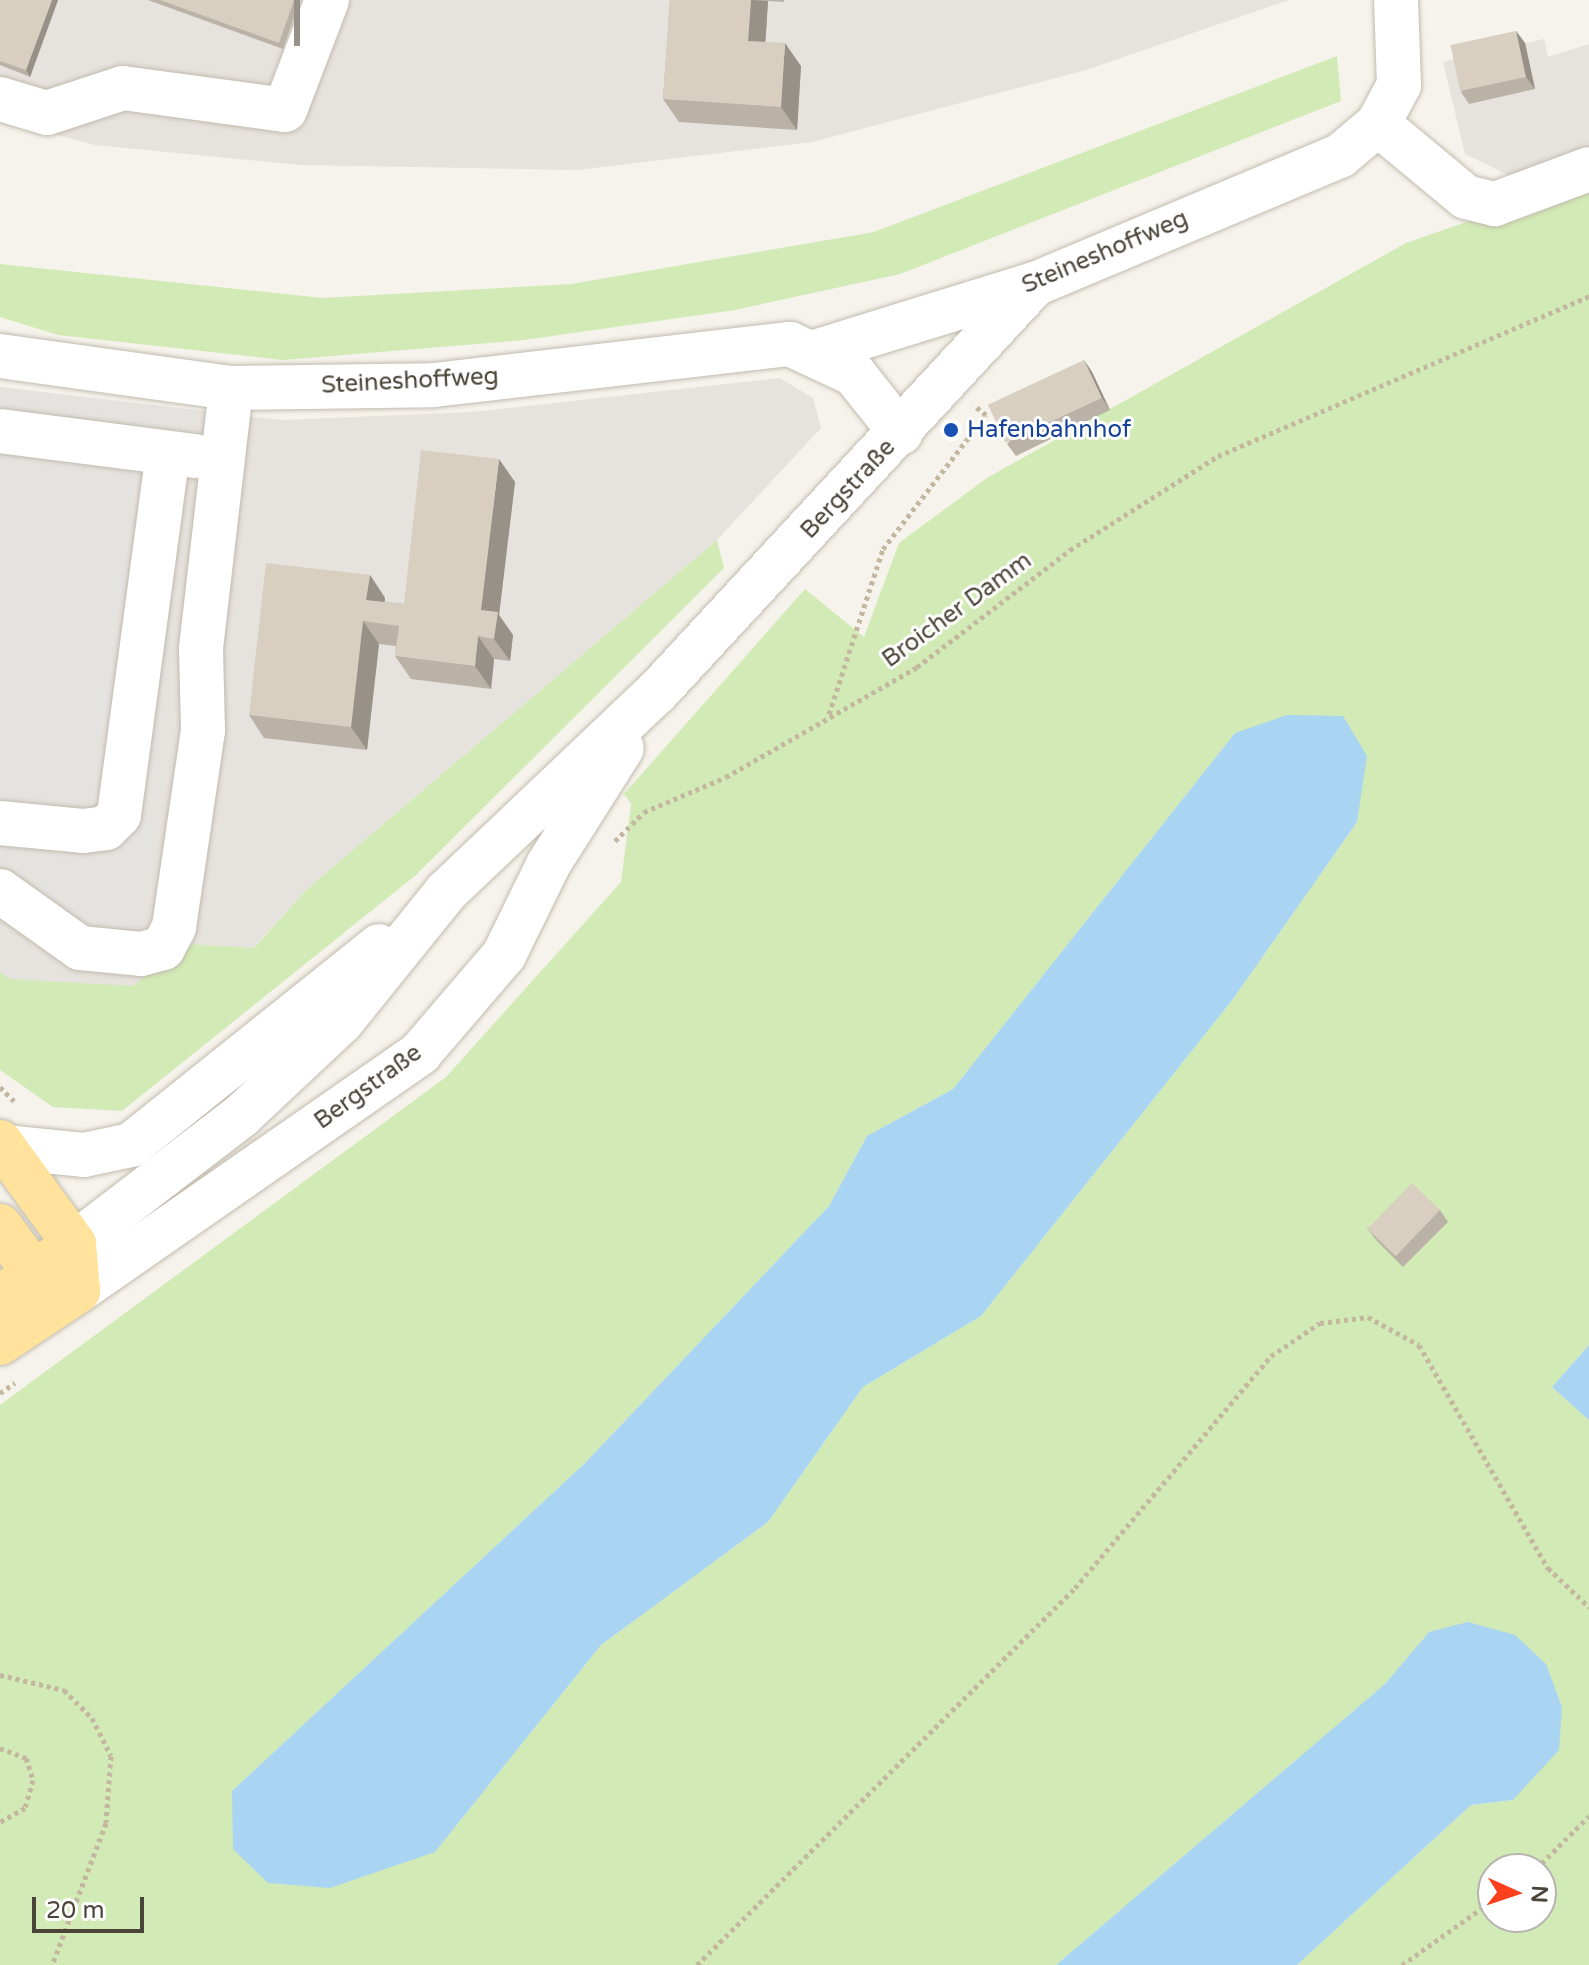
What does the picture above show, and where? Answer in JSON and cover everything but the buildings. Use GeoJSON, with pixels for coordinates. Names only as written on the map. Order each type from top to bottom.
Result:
{"type":"FeatureCollection","features":[{"type":"Feature","properties":{"kind":"main road"},"geometry":{"type":"LineString","coordinates":[[0,1226],[35,1274],[78,1291],[74,1244],[2,1144]]}},
{"type":"Feature","properties":{"kind":"main road","name":"Bergstraße"},"geometry":{"type":"LineString","coordinates":[[0,1298],[74,1244]]}},
{"type":"Feature","properties":{"kind":"main road","name":"Bergstraße"},"geometry":{"type":"LineString","coordinates":[[0,1343],[78,1291]]}},
{"type":"Feature","properties":{"kind":"street"},"geometry":{"type":"LineString","coordinates":[[0,99],[47,113],[123,88],[285,110],[327,0]]}},
{"type":"Feature","properties":{"kind":"street"},"geometry":{"type":"LineString","coordinates":[[1396,0],[1399,85],[1378,124],[1466,197],[1495,204],[1589,169]]}},
{"type":"Feature","properties":{"kind":"street","name":"Steineshoffweg"},"geometry":{"type":"LineString","coordinates":[[818,351],[1035,284],[1130,238],[1283,183],[1340,156],[1378,124]]}},
{"type":"Feature","properties":{"kind":"street","name":"Bergstraße"},"geometry":{"type":"LineString","coordinates":[[74,1244],[242,1115],[342,1021],[446,892],[657,692],[901,433],[1035,284]]}},
{"type":"Feature","properties":{"kind":"street","name":"Steineshoffweg"},"geometry":{"type":"LineString","coordinates":[[0,356],[231,388],[434,385],[779,344],[818,351],[854,374],[901,433]]}},
{"type":"Feature","properties":{"kind":"street"},"geometry":{"type":"LineString","coordinates":[[0,891],[80,948],[141,954],[163,948],[174,927],[203,730],[201,648],[231,388]]}},
{"type":"Feature","properties":{"kind":"street"},"geometry":{"type":"LineString","coordinates":[[0,431],[223,460]]}},
{"type":"Feature","properties":{"kind":"street"},"geometry":{"type":"LineString","coordinates":[[0,823],[83,831],[106,828],[119,815],[168,453]]}},
{"type":"Feature","properties":{"kind":"street","name":"Bergstraße"},"geometry":{"type":"LineString","coordinates":[[78,1291],[420,1053],[504,955],[548,865],[657,692]]}},
{"type":"Feature","properties":{"kind":"street"},"geometry":{"type":"LineString","coordinates":[[2,1144],[84,1155],[131,1145],[446,892]]}},
{"type":"Feature","properties":{"kind":"path","name":"Broicher Damm"},"geometry":{"type":"LineString","coordinates":[[607,849],[644,812],[726,777],[828,715],[917,667],[1070,550],[1218,456],[1589,296]]}},
{"type":"Feature","properties":{"kind":"path"},"geometry":{"type":"LineString","coordinates":[[828,715],[883,549],[986,415],[947,381]]}},
{"type":"Feature","properties":{"kind":"path"},"geometry":{"type":"LineString","coordinates":[[697,1965],[1075,1588],[1271,1356],[1320,1323],[1368,1317],[1419,1345],[1548,1568],[1589,1607]]}},
{"type":"Feature","properties":{"kind":"path"},"geometry":{"type":"LineString","coordinates":[[0,1675],[64,1690],[92,1718],[111,1756],[106,1823],[52,1965]]}},
{"type":"Feature","properties":{"kind":"path"},"geometry":{"type":"LineString","coordinates":[[0,1748],[26,1758],[33,1780],[25,1808],[0,1822]]}},
{"type":"Feature","properties":{"kind":"path"},"geometry":{"type":"LineString","coordinates":[[1552,1853],[1589,1816]]}},
{"type":"Feature","properties":{"kind":"path"},"geometry":{"type":"LineString","coordinates":[[1402,1965],[1477,1911]]}},
{"type":"Feature","properties":{"kind":"shaded area"},"geometry":{"type":"Polygon","coordinates":[[[0,0],[1289,0],[1086,70],[812,142],[577,170],[301,165],[95,145],[0,120],[0,0]]]}},
{"type":"Feature","properties":{"kind":"shaded area"},"geometry":{"type":"Polygon","coordinates":[[[1544,39],[1548,57],[1589,44],[1589,179],[1547,194],[1465,154],[1443,62],[1544,39]]]}},
{"type":"Feature","properties":{"kind":"shaded area"},"geometry":{"type":"Polygon","coordinates":[[[780,378],[813,398],[821,428],[717,540],[307,889],[253,948],[187,944],[133,987],[0,993],[0,387],[282,420],[472,412],[780,378]]]}},
{"type":"Feature","properties":{"kind":"shaded area"},"geometry":{"type":"Polygon","coordinates":[[[0,387],[195,411],[140,930],[79,926],[0,868],[0,387]]]}},
{"type":"Feature","properties":{"kind":"green space"},"geometry":{"type":"Polygon","coordinates":[[[1337,56],[1341,101],[900,274],[735,310],[524,340],[283,360],[58,335],[0,317],[0,264],[323,298],[571,284],[874,232],[1337,56]]]}},
{"type":"Feature","properties":{"kind":"green space"},"geometry":{"type":"Polygon","coordinates":[[[1589,179],[1589,1345],[1552,1387],[1589,1420],[1589,1965],[1297,1965],[1471,1805],[1514,1800],[1429,1632],[1385,1684],[1056,1965],[0,1965],[0,1405],[446,1077],[621,882],[631,804],[624,794],[805,589],[864,637],[899,543],[987,478],[1406,243],[1589,179]],[[1235,733],[953,1089],[867,1136],[829,1206],[585,1463],[232,1791],[435,1852],[601,1645],[768,1522],[863,1387],[981,1316],[1233,999],[1357,822],[1235,733]]]}},
{"type":"Feature","properties":{"kind":"green space"},"geometry":{"type":"Polygon","coordinates":[[[717,540],[724,568],[416,875],[122,1111],[53,1107],[0,1070],[0,972],[10,979],[133,986],[187,944],[254,948],[307,889],[717,540]]]}},
{"type":"Feature","properties":{"kind":"water"},"geometry":{"type":"Polygon","coordinates":[[[1287,715],[1343,716],[1367,756],[1357,822],[1233,999],[981,1316],[863,1387],[768,1522],[601,1645],[435,1852],[330,1888],[268,1883],[233,1849],[232,1791],[585,1463],[829,1206],[867,1136],[953,1089],[1235,733],[1287,715]]]}},
{"type":"Feature","properties":{"kind":"water"},"geometry":{"type":"Polygon","coordinates":[[[1589,1345],[1589,1420],[1552,1387],[1589,1345]]]}},
{"type":"Feature","properties":{"kind":"water"},"geometry":{"type":"Polygon","coordinates":[[[1468,1622],[1515,1635],[1546,1664],[1562,1707],[1559,1750],[1513,1800],[1471,1805],[1297,1965],[1056,1965],[1385,1684],[1429,1632],[1468,1622]]]}},
{"type":"Feature","properties":{"kind":"place","name":"Hafenbahnhof"},"geometry":{"type":"Point","coordinates":[951,430]}}]}
